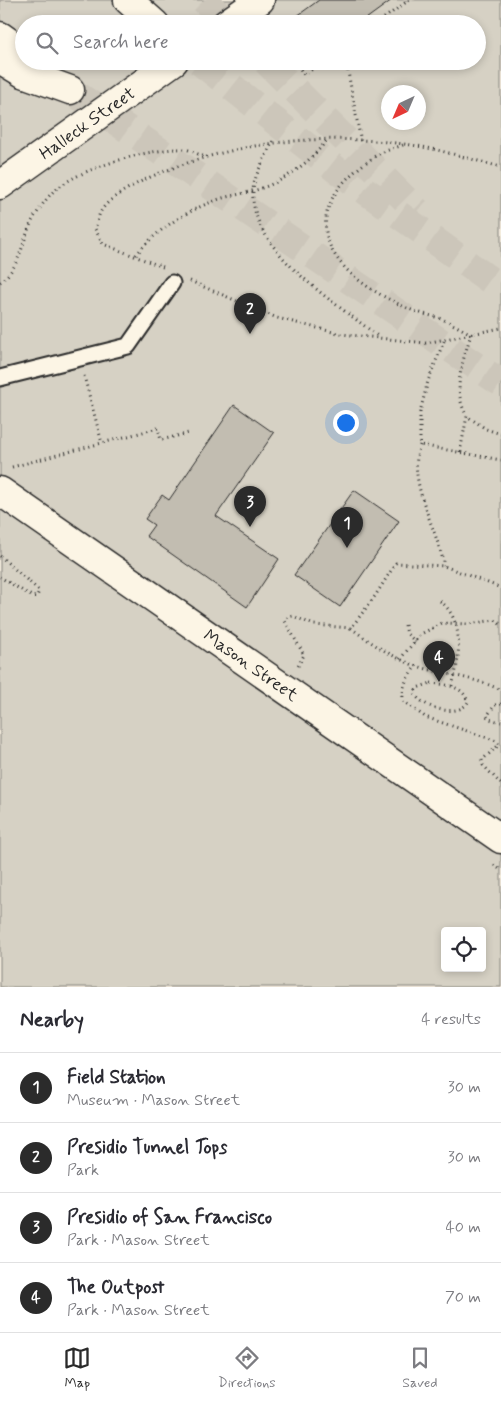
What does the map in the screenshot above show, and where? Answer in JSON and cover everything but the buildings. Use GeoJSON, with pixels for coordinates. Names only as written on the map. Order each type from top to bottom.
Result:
{"type":"FeatureCollection","features":[{"type":"Feature","properties":{"kind":"main road"},"geometry":{"type":"LineString","coordinates":[[128,0],[145,15]]}},
{"type":"Feature","properties":{"kind":"main road"},"geometry":{"type":"LineString","coordinates":[[239,15],[260,0]]}},
{"type":"Feature","properties":{"kind":"main road"},"geometry":{"type":"LineString","coordinates":[[0,36],[15,47]]}},
{"type":"Feature","properties":{"kind":"main road"},"geometry":{"type":"LineString","coordinates":[[0,59],[15,68]]}},
{"type":"Feature","properties":{"kind":"main road"},"geometry":{"type":"LineString","coordinates":[[18,70],[70,90],[46,70]]}},
{"type":"Feature","properties":{"kind":"main road","name":"Halleck Street"},"geometry":{"type":"LineString","coordinates":[[0,185],[161,70]]}},
{"type":"Feature","properties":{"kind":"main road","name":"Mason Street"},"geometry":{"type":"LineString","coordinates":[[0,491],[501,839]]}},
{"type":"Feature","properties":{"kind":"lane"},"geometry":{"type":"LineString","coordinates":[[0,378],[128,346],[176,278]]}},
{"type":"Feature","properties":{"kind":"path"},"geometry":{"type":"LineString","coordinates":[[388,15],[409,0]]}},
{"type":"Feature","properties":{"kind":"path"},"geometry":{"type":"LineString","coordinates":[[301,70],[304,75],[311,70]]}},
{"type":"Feature","properties":{"kind":"path"},"geometry":{"type":"LineString","coordinates":[[348,70],[361,142]]}},
{"type":"Feature","properties":{"kind":"path"},"geometry":{"type":"LineString","coordinates":[[136,255],[145,243],[179,218],[215,200],[253,191],[301,168],[311,160],[327,140]]}},
{"type":"Feature","properties":{"kind":"path"},"geometry":{"type":"LineString","coordinates":[[501,167],[405,144],[327,140],[273,142],[203,156],[158,174],[124,191],[101,210],[95,229],[102,244],[136,255],[176,278],[277,318],[341,334],[426,343],[444,341],[501,328]]}},
{"type":"Feature","properties":{"kind":"path"},"geometry":{"type":"LineString","coordinates":[[273,142],[256,178],[253,191],[255,211],[259,224],[287,261],[317,292],[379,338]]}},
{"type":"Feature","properties":{"kind":"path"},"geometry":{"type":"LineString","coordinates":[[405,144],[372,158],[353,173],[329,203],[324,230],[328,241],[343,265],[372,290],[408,309],[444,320],[471,334]]}},
{"type":"Feature","properties":{"kind":"path"},"geometry":{"type":"LineString","coordinates":[[0,282],[15,267],[34,217],[52,193],[61,185],[101,166],[145,154],[185,149],[203,156]]}},
{"type":"Feature","properties":{"kind":"path"},"geometry":{"type":"LineString","coordinates":[[471,334],[457,382],[461,407],[467,416],[486,429],[501,434]]}},
{"type":"Feature","properties":{"kind":"path"},"geometry":{"type":"LineString","coordinates":[[444,341],[428,381],[420,412],[420,445],[415,458],[423,500],[442,552],[444,566]]}},
{"type":"Feature","properties":{"kind":"path"},"geometry":{"type":"LineString","coordinates":[[90,396],[102,443]]}},
{"type":"Feature","properties":{"kind":"path"},"geometry":{"type":"LineString","coordinates":[[460,452],[467,416]]}},
{"type":"Feature","properties":{"kind":"path"},"geometry":{"type":"LineString","coordinates":[[11,467],[158,428],[161,440],[189,433]]}},
{"type":"Feature","properties":{"kind":"path"},"geometry":{"type":"LineString","coordinates":[[420,445],[501,460]]}},
{"type":"Feature","properties":{"kind":"path"},"geometry":{"type":"LineString","coordinates":[[0,556],[39,591],[37,596],[33,597],[0,577]]}},
{"type":"Feature","properties":{"kind":"path"},"geometry":{"type":"LineString","coordinates":[[351,628],[375,596],[396,563],[444,566],[501,588]]}},
{"type":"Feature","properties":{"kind":"path"},"geometry":{"type":"LineString","coordinates":[[440,601],[446,605],[455,624],[459,654],[452,686]]}},
{"type":"Feature","properties":{"kind":"path"},"geometry":{"type":"LineString","coordinates":[[298,666],[304,655],[286,627],[285,621],[288,617],[294,616],[314,625],[351,628],[400,659],[484,682],[501,690]]}},
{"type":"Feature","properties":{"kind":"path"},"geometry":{"type":"LineString","coordinates":[[400,659],[421,634],[442,623],[455,624],[495,620],[501,625]]}},
{"type":"Feature","properties":{"kind":"path"},"geometry":{"type":"LineString","coordinates":[[405,625],[407,634],[416,642]]}},
{"type":"Feature","properties":{"kind":"path"},"geometry":{"type":"LineString","coordinates":[[417,665],[406,677],[402,691],[403,701],[425,717],[497,740],[499,745],[482,760],[483,765],[501,784]]}},
{"type":"Feature","properties":{"kind":"path"},"geometry":{"type":"LineString","coordinates":[[432,683],[452,686],[461,691],[468,702],[465,707],[456,711],[440,710],[424,703],[414,693],[417,688],[432,683]]}},
{"type":"Feature","properties":{"kind":"path"},"geometry":{"type":"LineString","coordinates":[[501,704],[495,704],[487,716],[490,719],[501,722]]}},
{"type":"Feature","properties":{"kind":"shaded area"},"geometry":{"type":"Polygon","coordinates":[[[0,0],[501,0],[501,987],[0,987],[0,0]]]}},
{"type":"Feature","properties":{"kind":"tunnel"},"geometry":{"type":"LineString","coordinates":[[204,0],[219,15]]}},
{"type":"Feature","properties":{"kind":"tunnel"},"geometry":{"type":"LineString","coordinates":[[210,70],[338,171],[501,288]]}},
{"type":"Feature","properties":{"kind":"tunnel"},"geometry":{"type":"LineString","coordinates":[[275,70],[417,211]]}},
{"type":"Feature","properties":{"kind":"tunnel"},"geometry":{"type":"LineString","coordinates":[[70,90],[501,383]]}},
{"type":"Feature","properties":{"kind":"place","name":"Presidio Tunnel Tops"},"geometry":{"type":"Point","coordinates":[250,334]}},
{"type":"Feature","properties":{"kind":"place","name":"Presidio of San Francisco"},"geometry":{"type":"Point","coordinates":[250,527]}},
{"type":"Feature","properties":{"kind":"place","name":"Field Station"},"geometry":{"type":"Point","coordinates":[347,548]}},
{"type":"Feature","properties":{"kind":"place","name":"The Outpost"},"geometry":{"type":"Point","coordinates":[439,682]}}]}
